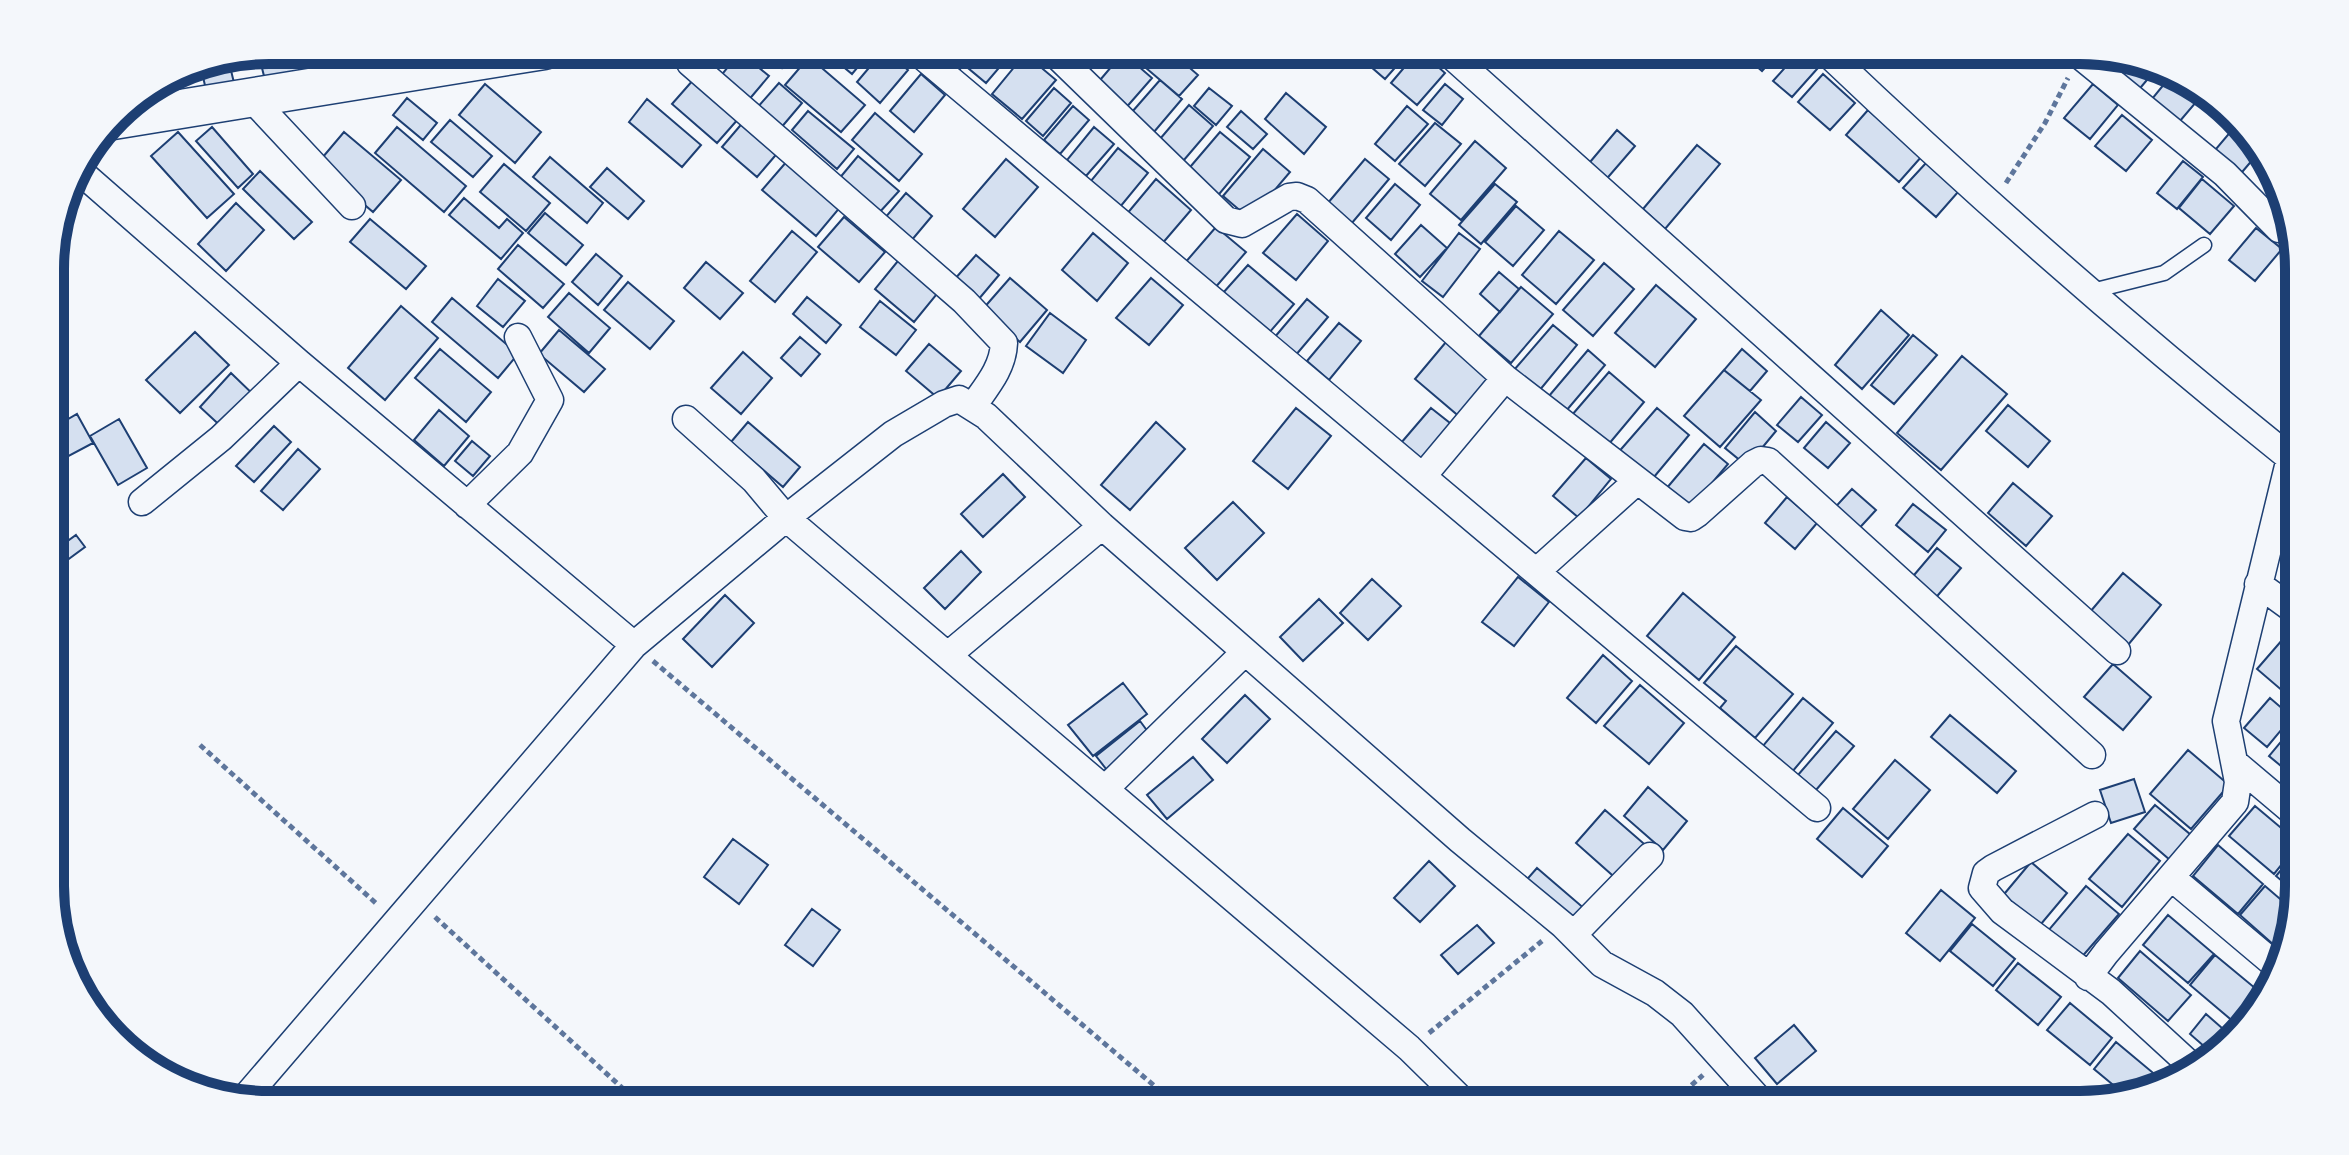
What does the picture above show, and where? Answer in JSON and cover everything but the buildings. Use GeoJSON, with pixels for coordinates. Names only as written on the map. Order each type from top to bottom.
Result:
{"type":"FeatureCollection","features":[{"type":"Feature","properties":{"kind":"street"},"geometry":{"type":"LineString","coordinates":[[132,117],[252,99],[434,64]]}},
{"type":"Feature","properties":{"kind":"street"},"geometry":{"type":"LineString","coordinates":[[691,64],[964,301],[1004,343],[1004,357],[973,406]]}},
{"type":"Feature","properties":{"kind":"street"},"geometry":{"type":"LineString","coordinates":[[932,64],[1817,808]]}},
{"type":"Feature","properties":{"kind":"street"},"geometry":{"type":"LineString","coordinates":[[1065,64],[1226,220],[1242,224],[1289,197],[1307,200],[1505,378],[1685,517],[1691,518],[1753,464],[1768,461],[2092,755]]}},
{"type":"Feature","properties":{"kind":"street"},"geometry":{"type":"LineString","coordinates":[[1461,64],[2117,651]]}},
{"type":"Feature","properties":{"kind":"street"},"geometry":{"type":"LineString","coordinates":[[1839,64],[1992,205],[2280,451]]}},
{"type":"Feature","properties":{"kind":"street"},"geometry":{"type":"LineString","coordinates":[[2090,64],[2225,174],[2279,229]]}},
{"type":"Feature","properties":{"kind":"street"},"geometry":{"type":"LineString","coordinates":[[252,99],[352,206]]}},
{"type":"Feature","properties":{"kind":"street"},"geometry":{"type":"LineString","coordinates":[[86,177],[299,363],[634,645]]}},
{"type":"Feature","properties":{"kind":"street"},"geometry":{"type":"LineString","coordinates":[[467,505],[520,453],[550,400],[518,337]]}},
{"type":"Feature","properties":{"kind":"street"},"geometry":{"type":"LineString","coordinates":[[142,502],[221,438],[299,363]]}},
{"type":"Feature","properties":{"kind":"street"},"geometry":{"type":"LineString","coordinates":[[1423,476],[1505,378]]}},
{"type":"Feature","properties":{"kind":"street"},"geometry":{"type":"LineString","coordinates":[[252,1090],[634,645],[786,518],[893,434],[944,404],[959,399],[973,406],[1102,526],[1460,840],[1568,930],[1602,964],[1655,993],[1682,1014],[1751,1091]]}},
{"type":"Feature","properties":{"kind":"street"},"geometry":{"type":"LineString","coordinates":[[686,419],[754,480],[786,518],[1409,1048],[1453,1091]]}},
{"type":"Feature","properties":{"kind":"street"},"geometry":{"type":"LineString","coordinates":[[2088,977],[2235,802],[2238,782],[2226,721],[2258,584],[2280,451],[2285,446]]}},
{"type":"Feature","properties":{"kind":"street"},"geometry":{"type":"LineString","coordinates":[[1537,571],[1637,481]]}},
{"type":"Feature","properties":{"kind":"street"},"geometry":{"type":"LineString","coordinates":[[948,655],[1102,526]]}},
{"type":"Feature","properties":{"kind":"street"},"geometry":{"type":"LineString","coordinates":[[2258,584],[2285,604]]}},
{"type":"Feature","properties":{"kind":"street"},"geometry":{"type":"LineString","coordinates":[[1105,789],[1245,652]]}},
{"type":"Feature","properties":{"kind":"street"},"geometry":{"type":"LineString","coordinates":[[2235,763],[2285,805]]}},
{"type":"Feature","properties":{"kind":"street"},"geometry":{"type":"LineString","coordinates":[[2095,815],[1993,868],[1986,873],[1982,888],[2002,911],[2111,992],[2186,1061]]}},
{"type":"Feature","properties":{"kind":"street"},"geometry":{"type":"LineString","coordinates":[[1568,930],[1650,856]]}},
{"type":"Feature","properties":{"kind":"street"},"geometry":{"type":"LineString","coordinates":[[2172,878],[2270,961]]}},
{"type":"Feature","properties":{"kind":"lane"},"geometry":{"type":"LineString","coordinates":[[2092,291],[2164,273],[2204,245]]}},
{"type":"Feature","properties":{"kind":"path"},"geometry":{"type":"LineString","coordinates":[[1992,205],[2045,123],[2071,64]]}},
{"type":"Feature","properties":{"kind":"path"},"geometry":{"type":"LineString","coordinates":[[634,645],[1160,1091]]}},
{"type":"Feature","properties":{"kind":"path"},"geometry":{"type":"LineString","coordinates":[[200,745],[397,921]]}},
{"type":"Feature","properties":{"kind":"path"},"geometry":{"type":"LineString","coordinates":[[416,899],[626,1091]]}},
{"type":"Feature","properties":{"kind":"path"},"geometry":{"type":"LineString","coordinates":[[1409,1048],[1568,930]]}},
{"type":"Feature","properties":{"kind":"path"},"geometry":{"type":"LineString","coordinates":[[1686,1091],[1720,1057]]}}]}
